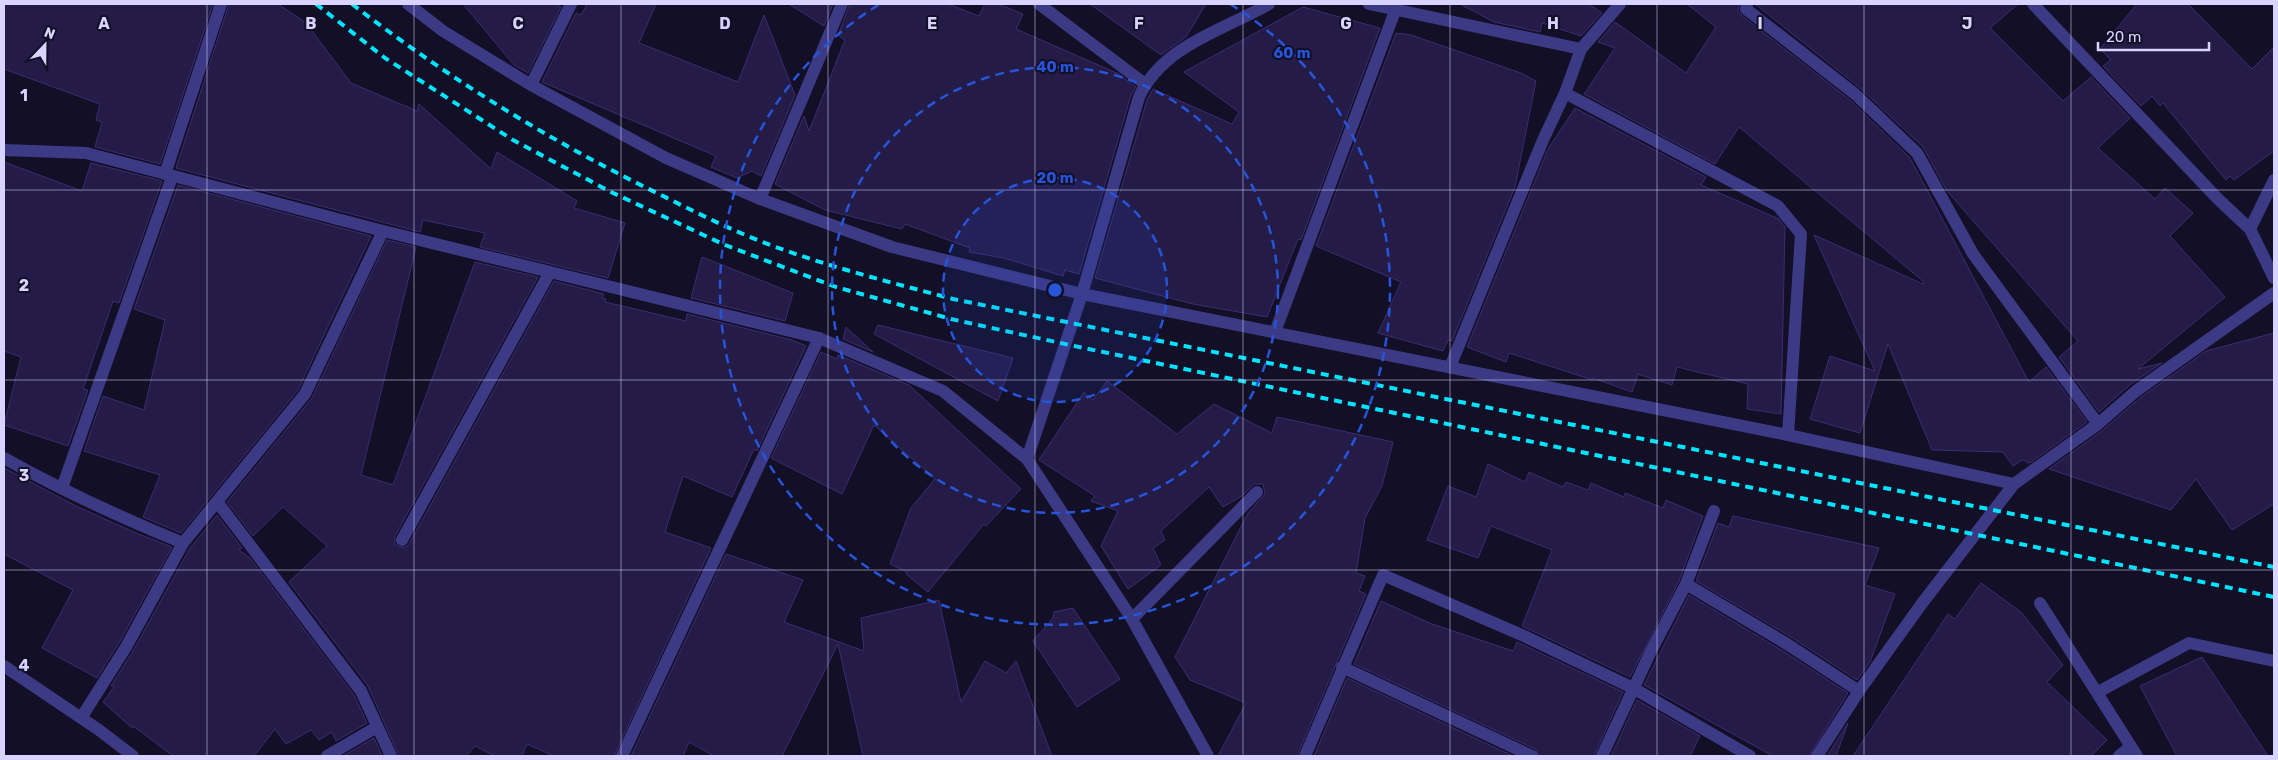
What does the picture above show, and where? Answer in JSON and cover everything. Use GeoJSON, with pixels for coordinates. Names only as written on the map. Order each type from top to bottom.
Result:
{"type":"FeatureCollection","features":[{"type":"Feature","properties":{"kind":"street"},"geometry":{"type":"LineString","coordinates":[[62,488],[169,175],[221,4]]}},
{"type":"Feature","properties":{"kind":"street"},"geometry":{"type":"LineString","coordinates":[[408,4],[444,31],[531,85],[666,158],[760,199],[892,247],[1082,294],[1788,435],[2014,484]]}},
{"type":"Feature","properties":{"kind":"street"},"geometry":{"type":"LineString","coordinates":[[531,85],[571,4]]}},
{"type":"Feature","properties":{"kind":"street"},"geometry":{"type":"LineString","coordinates":[[760,199],[842,4]]}},
{"type":"Feature","properties":{"kind":"street"},"geometry":{"type":"LineString","coordinates":[[1039,4],[1145,84]]}},
{"type":"Feature","properties":{"kind":"street"},"geometry":{"type":"LineString","coordinates":[[1027,459],[1082,294],[1145,84],[1154,72],[1199,38],[1253,9],[1269,4]]}},
{"type":"Feature","properties":{"kind":"street"},"geometry":{"type":"LineString","coordinates":[[1369,4],[1581,49]]}},
{"type":"Feature","properties":{"kind":"street"},"geometry":{"type":"LineString","coordinates":[[1450,367],[1542,140],[1565,93],[1581,49],[1620,4]]}},
{"type":"Feature","properties":{"kind":"street"},"geometry":{"type":"LineString","coordinates":[[1747,4],[1746,9],[1855,94],[1917,153],[1973,254],[2098,424]]}},
{"type":"Feature","properties":{"kind":"street"},"geometry":{"type":"LineString","coordinates":[[2033,4],[2218,199],[2250,229],[2274,278]]}},
{"type":"Feature","properties":{"kind":"street"},"geometry":{"type":"LineString","coordinates":[[1274,332],[1395,11]]}},
{"type":"Feature","properties":{"kind":"street"},"geometry":{"type":"LineString","coordinates":[[1565,93],[1778,206],[1801,234],[1788,435]]}},
{"type":"Feature","properties":{"kind":"street"},"geometry":{"type":"LineString","coordinates":[[4,150],[86,153],[383,231],[819,338],[943,391],[1027,459],[1132,619],[1208,756]]}},
{"type":"Feature","properties":{"kind":"street"},"geometry":{"type":"LineString","coordinates":[[2250,229],[2274,180]]}},
{"type":"Feature","properties":{"kind":"street"},"geometry":{"type":"LineString","coordinates":[[81,718],[126,647],[183,543],[218,503],[305,394],[383,231]]}},
{"type":"Feature","properties":{"kind":"street"},"geometry":{"type":"LineString","coordinates":[[402,540],[550,272]]}},
{"type":"Feature","properties":{"kind":"street"},"geometry":{"type":"LineString","coordinates":[[1817,756],[1859,691],[1955,557],[2014,484],[2098,424],[2136,391],[2274,293]]}},
{"type":"Feature","properties":{"kind":"street"},"geometry":{"type":"LineString","coordinates":[[622,756],[819,338]]}},
{"type":"Feature","properties":{"kind":"street"},"geometry":{"type":"LineString","coordinates":[[4,458],[141,526],[183,543]]}},
{"type":"Feature","properties":{"kind":"street"},"geometry":{"type":"LineString","coordinates":[[1132,619],[1257,492]]}},
{"type":"Feature","properties":{"kind":"street"},"geometry":{"type":"LineString","coordinates":[[218,503],[361,691],[391,756]]}},
{"type":"Feature","properties":{"kind":"street"},"geometry":{"type":"LineString","coordinates":[[1602,756],[1686,584],[1714,511]]}},
{"type":"Feature","properties":{"kind":"street"},"geometry":{"type":"LineString","coordinates":[[1305,756],[1383,575],[1524,636],[1634,688],[1750,756]]}},
{"type":"Feature","properties":{"kind":"street"},"geometry":{"type":"LineString","coordinates":[[1686,584],[1787,644],[1859,691]]}},
{"type":"Feature","properties":{"kind":"street"},"geometry":{"type":"LineString","coordinates":[[2040,603],[2134,751],[2119,756]]}},
{"type":"Feature","properties":{"kind":"street"},"geometry":{"type":"LineString","coordinates":[[2098,692],[2189,643],[2274,661]]}},
{"type":"Feature","properties":{"kind":"street"},"geometry":{"type":"LineString","coordinates":[[4,666],[133,756]]}},
{"type":"Feature","properties":{"kind":"street"},"geometry":{"type":"LineString","coordinates":[[1342,667],[1532,756]]}},
{"type":"Feature","properties":{"kind":"street"},"geometry":{"type":"LineString","coordinates":[[328,756],[377,728]]}},
{"type":"Feature","properties":{"kind":"building"},"geometry":{"type":"Polygon","coordinates":[[[4,4],[213,4],[160,164],[95,147],[102,122],[96,120],[100,104],[4,69],[4,4]]]}},
{"type":"Feature","properties":{"kind":"building"},"geometry":{"type":"Polygon","coordinates":[[[229,4],[278,4],[306,23],[351,83],[417,111],[419,104],[491,169],[497,152],[577,201],[574,208],[625,223],[608,278],[480,247],[485,233],[423,220],[420,232],[176,168],[229,4]]]}},
{"type":"Feature","properties":{"kind":"building"},"geometry":{"type":"Polygon","coordinates":[[[463,4],[554,4],[561,7],[528,73],[514,65],[463,4]]]}},
{"type":"Feature","properties":{"kind":"building"},"geometry":{"type":"Polygon","coordinates":[[[587,4],[656,4],[639,43],[738,82],[764,15],[795,95],[761,176],[752,171],[737,178],[711,167],[716,156],[542,82],[576,13],[581,15],[587,4]]]}},
{"type":"Feature","properties":{"kind":"building"},"geometry":{"type":"Polygon","coordinates":[[[789,4],[833,4],[824,26],[789,4]]]}},
{"type":"Feature","properties":{"kind":"building"},"geometry":{"type":"Polygon","coordinates":[[[850,4],[948,4],[979,16],[985,4],[998,4],[1023,14],[1016,29],[1119,74],[1136,87],[1131,95],[1079,274],[1065,270],[1063,276],[1004,258],[969,252],[970,248],[905,224],[902,229],[825,210],[775,184],[804,116],[809,131],[845,40],[838,35],[850,4]]]}},
{"type":"Feature","properties":{"kind":"building"},"geometry":{"type":"Polygon","coordinates":[[[1090,4],[1206,4],[1186,37],[1161,55],[1090,4]]]}},
{"type":"Feature","properties":{"kind":"building"},"geometry":{"type":"Polygon","coordinates":[[[1460,4],[1589,4],[1602,13],[1581,36],[1542,23],[1540,32],[1494,22],[1460,4]]]}},
{"type":"Feature","properties":{"kind":"building"},"geometry":{"type":"Polygon","coordinates":[[[1687,4],[1739,4],[1738,11],[1741,15],[1850,100],[1910,158],[2029,382],[2046,367],[2087,422],[2030,463],[2022,460],[2013,466],[2003,452],[1932,450],[1888,344],[1860,433],[1810,419],[1830,356],[1875,371],[1814,235],[1923,284],[1924,282],[1739,127],[1715,164],[1584,94],[1615,48],[1598,42],[1615,22],[1686,73],[1716,27],[1687,4]]]}},
{"type":"Feature","properties":{"kind":"building"},"geometry":{"type":"Polygon","coordinates":[[[1755,4],[2018,4],[1990,28],[2063,101],[2091,77],[2130,118],[2098,148],[2155,199],[2165,188],[2193,213],[2170,236],[2225,297],[2138,369],[2162,363],[2131,384],[2099,412],[2059,357],[2078,341],[1947,191],[1923,147],[1860,88],[1755,4]]]}},
{"type":"Feature","properties":{"kind":"building"},"geometry":{"type":"Polygon","coordinates":[[[2137,4],[2188,4],[2252,69],[2274,47],[2274,151],[2234,180],[2230,176],[2226,180],[2163,103],[2160,106],[2152,96],[2141,106],[2103,66],[2111,60],[2100,49],[2137,4]]]}},
{"type":"Feature","properties":{"kind":"building"},"geometry":{"type":"Polygon","coordinates":[[[1303,7],[1380,28],[1301,240],[1298,239],[1267,317],[1193,304],[1095,278],[1147,100],[1153,89],[1232,124],[1239,112],[1184,72],[1303,7]]]}},
{"type":"Feature","properties":{"kind":"building"},"geometry":{"type":"Polygon","coordinates":[[[1396,33],[1411,35],[1521,73],[1536,81],[1515,187],[1452,341],[1448,340],[1443,351],[1378,333],[1401,282],[1316,246],[1396,33]]]}},
{"type":"Feature","properties":{"kind":"building"},"geometry":{"type":"Polygon","coordinates":[[[1575,108],[1706,177],[1701,185],[1779,219],[1785,227],[1781,414],[1747,409],[1748,384],[1677,367],[1672,385],[1638,374],[1632,392],[1593,378],[1593,380],[1509,353],[1506,362],[1467,347],[1548,149],[1575,108]]]}},
{"type":"Feature","properties":{"kind":"building"},"geometry":{"type":"Polygon","coordinates":[[[4,162],[82,191],[91,163],[162,181],[119,303],[113,301],[83,389],[88,390],[68,446],[4,425],[21,357],[4,351],[4,162]]]}},
{"type":"Feature","properties":{"kind":"building"},"geometry":{"type":"Polygon","coordinates":[[[178,185],[371,236],[298,390],[181,533],[143,517],[160,475],[84,451],[103,396],[144,410],[165,320],[134,309],[178,185]]]}},
{"type":"Feature","properties":{"kind":"building"},"geometry":{"type":"Polygon","coordinates":[[[387,240],[416,247],[361,475],[393,485],[475,262],[538,277],[395,536],[395,544],[399,547],[406,547],[409,544],[554,281],[604,294],[602,298],[606,299],[605,302],[686,321],[687,314],[792,340],[806,346],[757,451],[754,449],[732,497],[683,476],[665,532],[711,548],[614,756],[554,756],[527,744],[522,756],[495,756],[475,746],[466,756],[399,756],[368,686],[289,582],[327,546],[283,507],[253,536],[227,502],[312,398],[387,240]]]}},
{"type":"Feature","properties":{"kind":"building"},"geometry":{"type":"Polygon","coordinates":[[[702,257],[793,293],[785,321],[691,298],[702,257]]]}},
{"type":"Feature","properties":{"kind":"building"},"geometry":{"type":"Polygon","coordinates":[[[878,325],[1013,358],[998,401],[874,334],[878,325]]]}},
{"type":"Feature","properties":{"kind":"building"},"geometry":{"type":"Polygon","coordinates":[[[846,327],[873,352],[843,339],[846,327]]]}},
{"type":"Feature","properties":{"kind":"building"},"geometry":{"type":"Polygon","coordinates":[[[2274,333],[2274,504],[2232,530],[2196,479],[2171,510],[2049,469],[2103,430],[2141,397],[2206,351],[2274,333]]]}},
{"type":"Feature","properties":{"kind":"building"},"geometry":{"type":"Polygon","coordinates":[[[821,352],[837,359],[838,355],[909,385],[1021,489],[986,526],[984,524],[928,592],[906,574],[907,572],[890,564],[911,508],[935,479],[874,425],[842,494],[771,458],[821,352]]]}},
{"type":"Feature","properties":{"kind":"building"},"geometry":{"type":"Polygon","coordinates":[[[1107,381],[1177,434],[1214,404],[1272,433],[1277,417],[1393,442],[1382,486],[1365,518],[1356,573],[1365,576],[1359,591],[1366,594],[1297,756],[1218,756],[1246,703],[1190,680],[1175,657],[1248,513],[1265,494],[1263,484],[1254,484],[1242,496],[1223,507],[1209,487],[1161,531],[1165,540],[1153,548],[1161,565],[1128,589],[1101,546],[1118,511],[1091,501],[1095,496],[1039,460],[1084,392],[1093,400],[1107,381]]]}},
{"type":"Feature","properties":{"kind":"building"},"geometry":{"type":"Polygon","coordinates":[[[1488,464],[1525,482],[1529,472],[1563,487],[1566,482],[1588,490],[1591,483],[1624,497],[1625,493],[1663,508],[1666,500],[1703,516],[1679,581],[1630,677],[1522,626],[1552,550],[1491,526],[1478,558],[1427,540],[1448,486],[1476,497],[1488,464]]]}},
{"type":"Feature","properties":{"kind":"building"},"geometry":{"type":"Polygon","coordinates":[[[4,468],[76,506],[172,547],[119,643],[97,678],[42,648],[73,590],[4,554],[4,468]]]}},
{"type":"Feature","properties":{"kind":"building"},"geometry":{"type":"Polygon","coordinates":[[[217,515],[242,548],[239,550],[250,558],[354,695],[367,723],[336,741],[332,732],[319,740],[311,730],[286,744],[275,729],[254,756],[173,756],[133,726],[132,728],[103,702],[114,687],[111,686],[133,651],[190,548],[217,515]]]}},
{"type":"Feature","properties":{"kind":"building"},"geometry":{"type":"Polygon","coordinates":[[[1733,516],[1879,548],[1865,585],[1895,594],[1870,662],[1857,680],[1791,637],[1696,581],[1718,523],[1729,527],[1733,516]]]}},
{"type":"Feature","properties":{"kind":"building"},"geometry":{"type":"Polygon","coordinates":[[[726,554],[803,580],[784,622],[864,651],[861,618],[939,600],[961,702],[985,661],[1006,673],[1016,661],[1052,756],[863,756],[838,644],[782,756],[714,756],[689,742],[683,756],[631,756],[726,554]]]}},
{"type":"Feature","properties":{"kind":"building"},"geometry":{"type":"Polygon","coordinates":[[[1981,583],[2021,612],[2063,665],[2047,682],[2107,740],[2091,756],[1853,756],[1948,614],[1955,619],[1981,583]]]}},
{"type":"Feature","properties":{"kind":"building"},"geometry":{"type":"Polygon","coordinates":[[[1689,595],[1783,651],[1848,693],[1809,756],[1773,756],[1644,685],[1689,595]]]}},
{"type":"Feature","properties":{"kind":"building"},"geometry":{"type":"Polygon","coordinates":[[[1381,601],[1432,624],[1513,651],[1517,642],[1623,692],[1594,756],[1540,756],[1535,749],[1354,664],[1381,601]]]}},
{"type":"Feature","properties":{"kind":"building"},"geometry":{"type":"Polygon","coordinates":[[[1073,608],[1120,679],[1077,707],[1033,641],[1053,618],[1054,612],[1073,608]]]}},
{"type":"Feature","properties":{"kind":"building"},"geometry":{"type":"Polygon","coordinates":[[[2202,657],[2268,756],[2177,756],[2140,686],[2202,657]]]}},
{"type":"Feature","properties":{"kind":"building"},"geometry":{"type":"Polygon","coordinates":[[[1347,678],[1513,756],[1314,756],[1347,678]]]}},
{"type":"Feature","properties":{"kind":"building"},"geometry":{"type":"Polygon","coordinates":[[[1637,700],[1700,736],[1690,756],[1611,756],[1637,700]]]}},
{"type":"Feature","properties":{"kind":"building"},"geometry":{"type":"Polygon","coordinates":[[[1848,723],[1836,756],[1827,756],[1848,723]]]}},
{"type":"Feature","properties":{"kind":"building"},"geometry":{"type":"Polygon","coordinates":[[[374,738],[382,756],[343,756],[374,738]]]}},
{"type":"Feature","properties":{"kind":"railway"},"geometry":{"type":"LineString","coordinates":[[316,4],[385,58],[513,140],[611,192],[725,245],[836,287],[951,319],[1065,344],[2274,597]]}},
{"type":"Feature","properties":{"kind":"railway"},"geometry":{"type":"LineString","coordinates":[[352,4],[463,83],[539,130],[618,174],[738,232],[787,251],[848,271],[953,299],[2274,567]]}}]}
